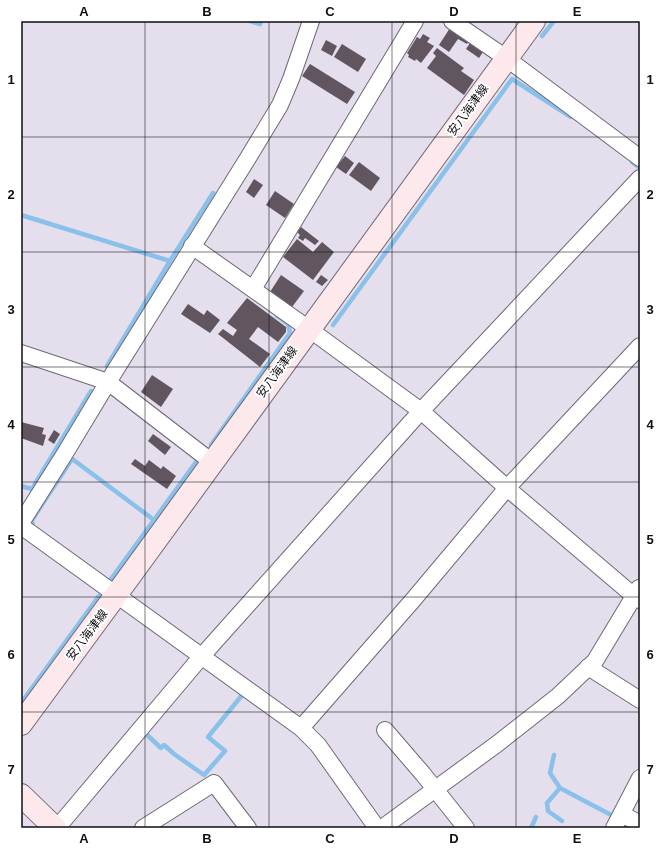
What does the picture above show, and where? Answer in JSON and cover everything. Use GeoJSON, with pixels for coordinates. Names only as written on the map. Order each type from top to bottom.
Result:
{"type":"FeatureCollection","features":[{"type":"Feature","properties":{"kind":"main road","name":"安八海津線"},"geometry":{"type":"LineString","coordinates":[[21,724],[534,21]]}},
{"type":"Feature","properties":{"kind":"main road"},"geometry":{"type":"LineString","coordinates":[[21,795],[56,828]]}},
{"type":"Feature","properties":{"kind":"street"},"geometry":{"type":"LineString","coordinates":[[311,21],[291,79],[280,105],[21,525],[201,657],[301,728],[318,745],[377,828]]}},
{"type":"Feature","properties":{"kind":"street"},"geometry":{"type":"LineString","coordinates":[[253,289],[416,21]]}},
{"type":"Feature","properties":{"kind":"street"},"geometry":{"type":"LineString","coordinates":[[452,21],[506,58],[640,158]]}},
{"type":"Feature","properties":{"kind":"street"},"geometry":{"type":"LineString","coordinates":[[56,828],[201,657],[421,411],[640,178]]}},
{"type":"Feature","properties":{"kind":"street"},"geometry":{"type":"LineString","coordinates":[[192,246],[309,328],[421,411],[507,488],[638,594],[595,661],[558,696],[503,739],[382,828]]}},
{"type":"Feature","properties":{"kind":"street"},"geometry":{"type":"LineString","coordinates":[[301,728],[413,600],[507,488],[640,346]]}},
{"type":"Feature","properties":{"kind":"street"},"geometry":{"type":"LineString","coordinates":[[21,353],[108,382],[212,462]]}},
{"type":"Feature","properties":{"kind":"street"},"geometry":{"type":"LineString","coordinates":[[588,667],[640,700]]}},
{"type":"Feature","properties":{"kind":"street"},"geometry":{"type":"LineString","coordinates":[[385,730],[466,828]]}},
{"type":"Feature","properties":{"kind":"street"},"geometry":{"type":"LineString","coordinates":[[640,778],[618,821],[640,824]]}},
{"type":"Feature","properties":{"kind":"street"},"geometry":{"type":"LineString","coordinates":[[143,828],[214,783],[248,828]]}},
{"type":"Feature","properties":{"kind":"building"},"geometry":{"type":"Polygon","coordinates":[[[450,28],[469,41],[467,44],[458,39],[449,52],[439,45],[450,28]]]}},
{"type":"Feature","properties":{"kind":"building"},"geometry":{"type":"Polygon","coordinates":[[[423,34],[430,38],[427,42],[434,46],[421,63],[416,59],[415,61],[408,57],[409,55],[407,53],[417,37],[420,39],[423,34]]]}},
{"type":"Feature","properties":{"kind":"building"},"geometry":{"type":"Polygon","coordinates":[[[326,40],[337,46],[332,56],[321,50],[326,40]]]}},
{"type":"Feature","properties":{"kind":"building"},"geometry":{"type":"Polygon","coordinates":[[[470,43],[483,52],[479,58],[466,49],[470,43]]]}},
{"type":"Feature","properties":{"kind":"building"},"geometry":{"type":"Polygon","coordinates":[[[342,44],[366,59],[358,72],[334,57],[342,44]]]}},
{"type":"Feature","properties":{"kind":"building"},"geometry":{"type":"Polygon","coordinates":[[[437,48],[464,68],[461,71],[474,80],[464,95],[427,68],[436,56],[433,53],[437,48]]]}},
{"type":"Feature","properties":{"kind":"building"},"geometry":{"type":"Polygon","coordinates":[[[310,64],[355,92],[347,104],[302,76],[310,64]]]}},
{"type":"Feature","properties":{"kind":"building"},"geometry":{"type":"Polygon","coordinates":[[[345,156],[354,163],[346,174],[336,167],[345,156]]]}},
{"type":"Feature","properties":{"kind":"building"},"geometry":{"type":"Polygon","coordinates":[[[359,162],[380,178],[371,191],[349,175],[359,162]]]}},
{"type":"Feature","properties":{"kind":"building"},"geometry":{"type":"Polygon","coordinates":[[[254,179],[263,185],[254,198],[246,192],[254,179]]]}},
{"type":"Feature","properties":{"kind":"building"},"geometry":{"type":"Polygon","coordinates":[[[275,191],[294,204],[285,218],[266,205],[275,191]]]}},
{"type":"Feature","properties":{"kind":"building"},"geometry":{"type":"Polygon","coordinates":[[[301,227],[319,241],[315,245],[305,238],[303,241],[298,238],[300,235],[297,232],[301,227]]]}},
{"type":"Feature","properties":{"kind":"building"},"geometry":{"type":"Polygon","coordinates":[[[297,239],[313,252],[322,242],[334,252],[313,280],[283,257],[297,239]]]}},
{"type":"Feature","properties":{"kind":"building"},"geometry":{"type":"Polygon","coordinates":[[[281,275],[304,291],[292,307],[270,292],[281,275]]]}},
{"type":"Feature","properties":{"kind":"building"},"geometry":{"type":"Polygon","coordinates":[[[321,275],[328,280],[322,286],[316,282],[321,275]]]}},
{"type":"Feature","properties":{"kind":"building"},"geometry":{"type":"Polygon","coordinates":[[[247,298],[286,327],[286,332],[278,342],[258,327],[249,339],[270,354],[260,367],[218,334],[223,329],[233,336],[237,330],[227,323],[247,298]]]}},
{"type":"Feature","properties":{"kind":"building"},"geometry":{"type":"Polygon","coordinates":[[[188,304],[204,315],[207,310],[220,320],[210,333],[181,314],[188,304]]]}},
{"type":"Feature","properties":{"kind":"building"},"geometry":{"type":"Polygon","coordinates":[[[152,375],[173,389],[161,407],[141,392],[152,375]]]}},
{"type":"Feature","properties":{"kind":"building"},"geometry":{"type":"Polygon","coordinates":[[[21,422],[44,428],[42,434],[46,435],[43,446],[21,438],[21,422]]]}},
{"type":"Feature","properties":{"kind":"building"},"geometry":{"type":"Polygon","coordinates":[[[54,430],[60,434],[54,444],[48,440],[54,430]]]}},
{"type":"Feature","properties":{"kind":"building"},"geometry":{"type":"Polygon","coordinates":[[[153,434],[171,447],[165,455],[148,441],[153,434]]]}},
{"type":"Feature","properties":{"kind":"building"},"geometry":{"type":"Polygon","coordinates":[[[135,459],[145,466],[149,460],[161,469],[163,466],[176,476],[167,489],[131,464],[135,459]]]}},
{"type":"Feature","properties":{"kind":"waterway"},"geometry":{"type":"LineString","coordinates":[[250,21],[260,24],[261,21]]}},
{"type":"Feature","properties":{"kind":"waterway"},"geometry":{"type":"LineString","coordinates":[[542,36],[554,21]]}},
{"type":"Feature","properties":{"kind":"waterway"},"geometry":{"type":"LineString","coordinates":[[333,325],[512,79],[571,117]]}},
{"type":"Feature","properties":{"kind":"waterway"},"geometry":{"type":"LineString","coordinates":[[632,162],[640,168]]}},
{"type":"Feature","properties":{"kind":"waterway"},"geometry":{"type":"LineString","coordinates":[[21,215],[170,261],[213,193]]}},
{"type":"Feature","properties":{"kind":"waterway"},"geometry":{"type":"LineString","coordinates":[[107,366],[170,261]]}},
{"type":"Feature","properties":{"kind":"waterway"},"geometry":{"type":"LineString","coordinates":[[211,445],[290,333],[288,324],[277,316]]}},
{"type":"Feature","properties":{"kind":"waterway"},"geometry":{"type":"LineString","coordinates":[[21,486],[32,489],[91,391]]}},
{"type":"Feature","properties":{"kind":"waterway"},"geometry":{"type":"LineString","coordinates":[[71,458],[154,520],[111,579]]}},
{"type":"Feature","properties":{"kind":"waterway"},"geometry":{"type":"LineString","coordinates":[[33,529],[32,520],[72,459]]}},
{"type":"Feature","properties":{"kind":"waterway"},"geometry":{"type":"LineString","coordinates":[[154,520],[196,462]]}},
{"type":"Feature","properties":{"kind":"waterway"},"geometry":{"type":"LineString","coordinates":[[21,703],[99,596]]}},
{"type":"Feature","properties":{"kind":"waterway"},"geometry":{"type":"LineString","coordinates":[[145,733],[161,748],[164,745],[204,775],[225,751],[208,737],[243,694]]}},
{"type":"Feature","properties":{"kind":"waterway"},"geometry":{"type":"LineString","coordinates":[[554,755],[550,773],[560,788],[615,817]]}},
{"type":"Feature","properties":{"kind":"waterway"},"geometry":{"type":"LineString","coordinates":[[560,788],[547,803],[548,811],[562,821]]}},
{"type":"Feature","properties":{"kind":"waterway"},"geometry":{"type":"LineString","coordinates":[[531,828],[536,817]]}}]}
